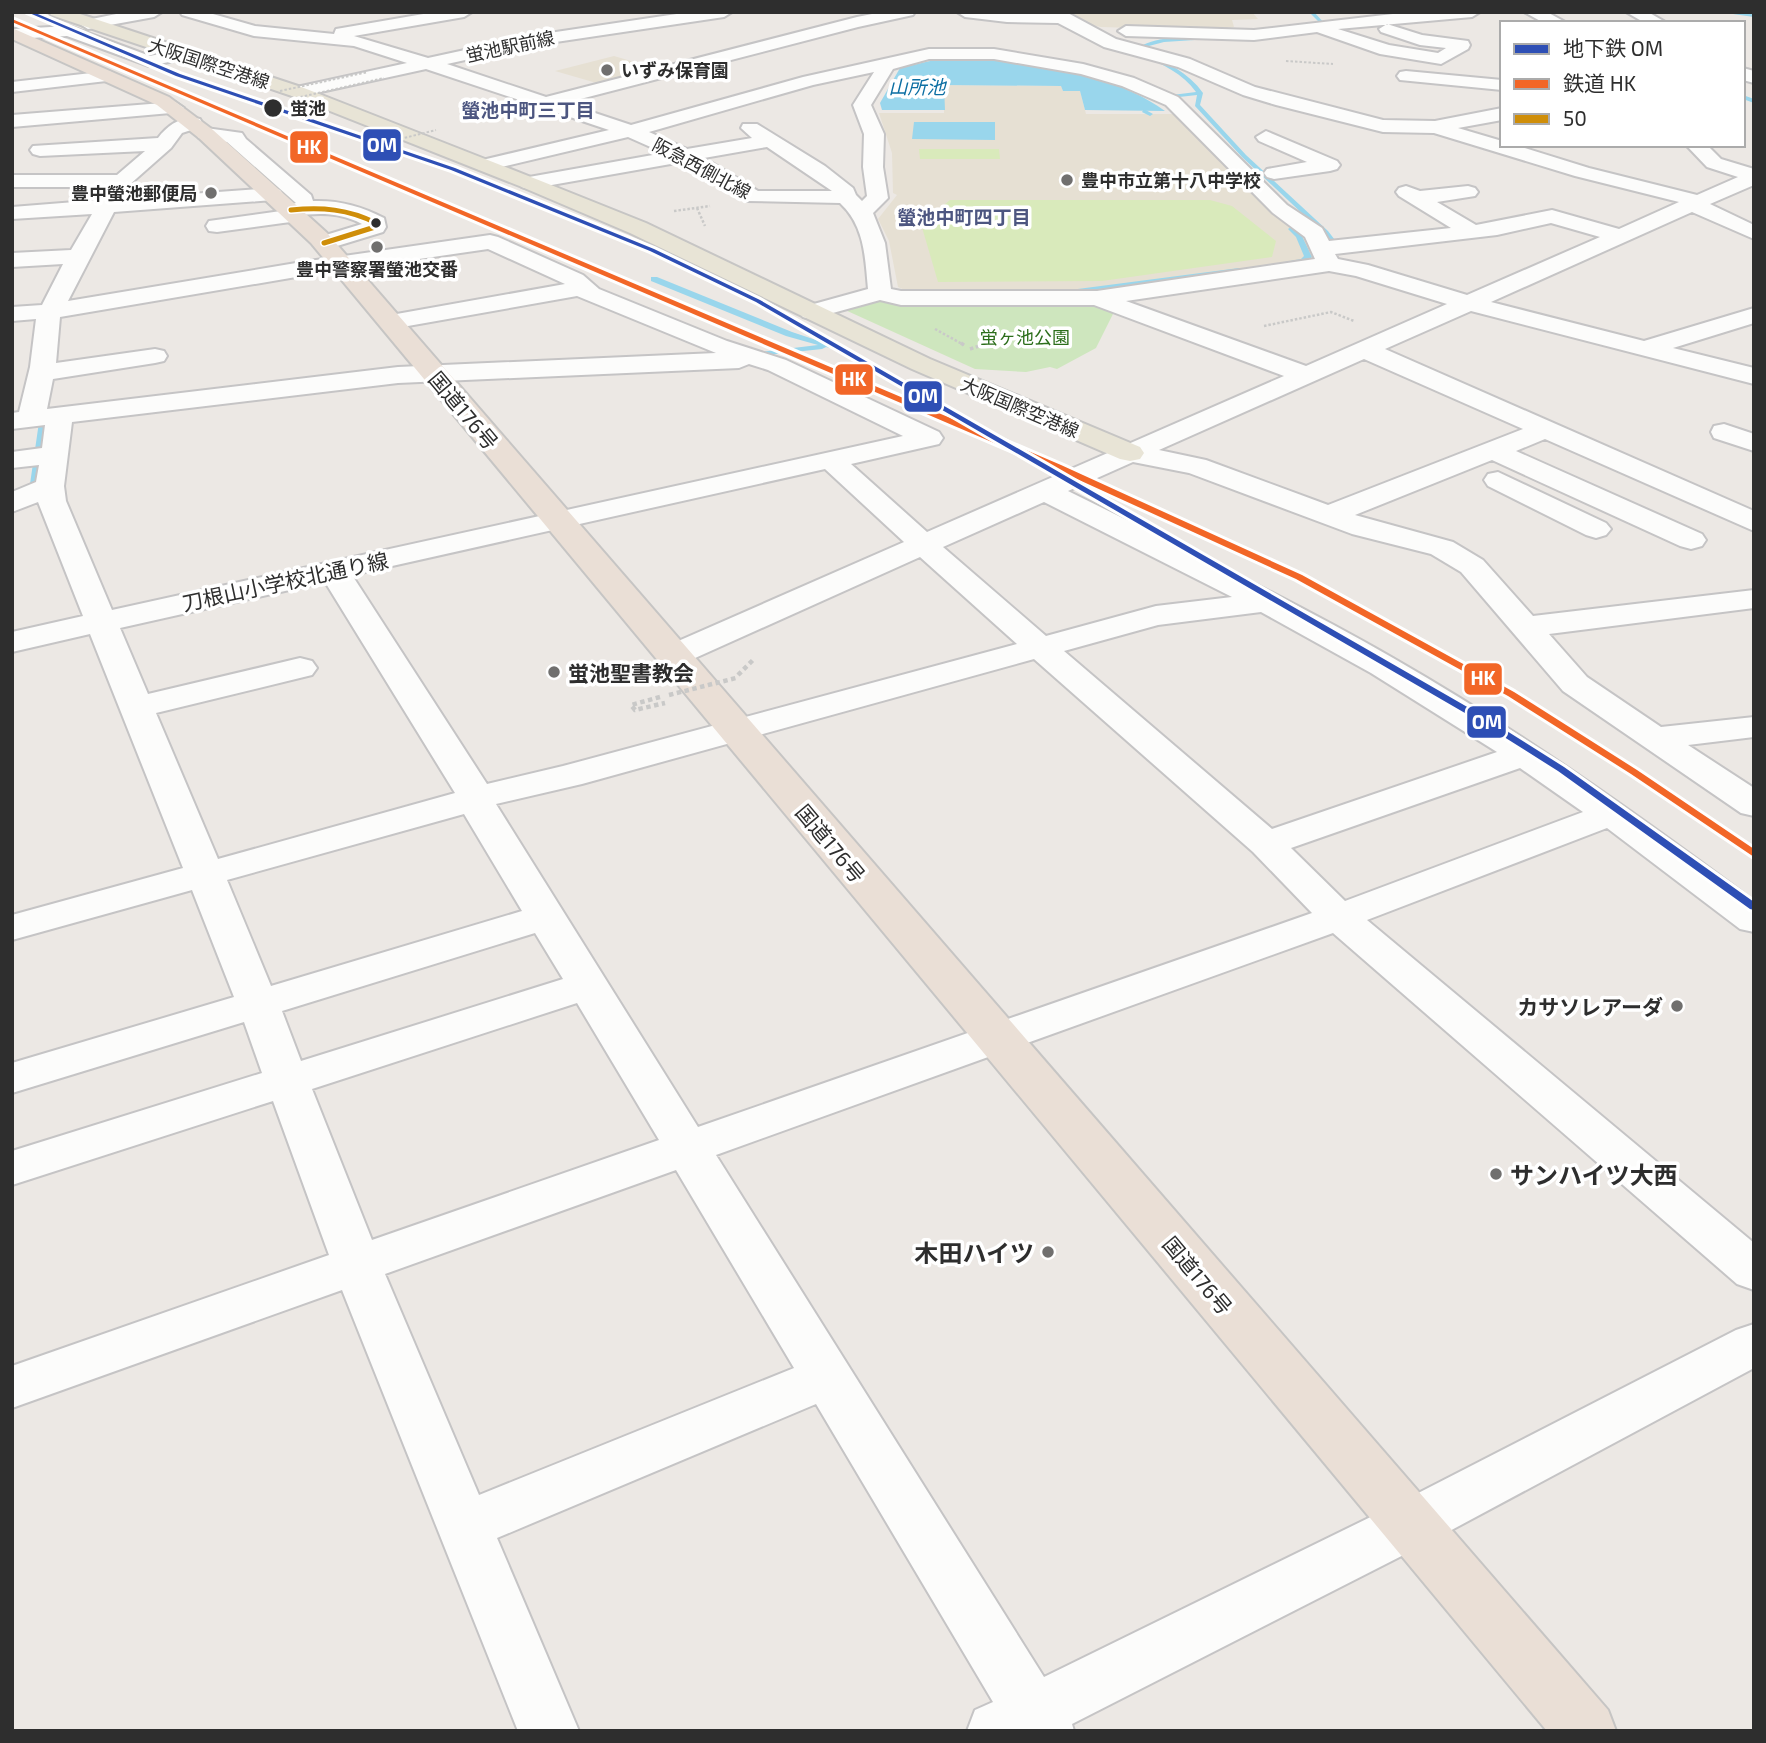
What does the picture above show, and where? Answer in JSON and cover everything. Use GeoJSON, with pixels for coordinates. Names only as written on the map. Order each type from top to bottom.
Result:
{"type":"FeatureCollection","features":[{"type":"Feature","properties":{"kind":"highway","name":"国道176号"},"geometry":{"type":"LineString","coordinates":[[13,34],[175,108],[293,212],[332,253],[557,520],[674,678],[734,730],[1586,1731]]}},
{"type":"Feature","properties":{"kind":"main road","name":"大阪国際空港線"},"geometry":{"type":"LineString","coordinates":[[58,12],[183,54],[529,183],[617,220],[921,364],[1130,453]]}},
{"type":"Feature","properties":{"kind":"street"},"geometry":{"type":"LineString","coordinates":[[88,24],[154,12]]}},
{"type":"Feature","properties":{"kind":"street","name":"阪急西側北線"},"geometry":{"type":"LineString","coordinates":[[188,12],[242,29],[356,41],[450,71],[629,130],[684,155],[747,194],[759,198],[845,197]]}},
{"type":"Feature","properties":{"kind":"street"},"geometry":{"type":"LineString","coordinates":[[324,38],[464,12]]}},
{"type":"Feature","properties":{"kind":"street","name":"蛍池駅前線"},"geometry":{"type":"LineString","coordinates":[[291,94],[522,43],[724,12]]}},
{"type":"Feature","properties":{"kind":"street"},"geometry":{"type":"LineString","coordinates":[[671,55],[719,57],[907,12]]}},
{"type":"Feature","properties":{"kind":"street"},"geometry":{"type":"LineString","coordinates":[[963,12],[1007,17],[1060,15],[1107,42],[1184,63],[1249,91],[1343,119],[1383,126],[1436,127],[1500,114]]}},
{"type":"Feature","properties":{"kind":"street"},"geometry":{"type":"LineString","coordinates":[[963,12],[996,25],[1011,39]]}},
{"type":"Feature","properties":{"kind":"street"},"geometry":{"type":"LineString","coordinates":[[1085,30],[1254,35],[1320,27],[1352,18],[1472,12]]}},
{"type":"Feature","properties":{"kind":"street"},"geometry":{"type":"LineString","coordinates":[[1532,12],[1554,21]]}},
{"type":"Feature","properties":{"kind":"street"},"geometry":{"type":"LineString","coordinates":[[1634,12],[1654,21]]}},
{"type":"Feature","properties":{"kind":"street"},"geometry":{"type":"LineString","coordinates":[[344,15],[375,27]]}},
{"type":"Feature","properties":{"kind":"street"},"geometry":{"type":"LineString","coordinates":[[1427,16],[1450,27]]}},
{"type":"Feature","properties":{"kind":"street"},"geometry":{"type":"LineString","coordinates":[[1267,17],[1285,18],[1300,29]]}},
{"type":"Feature","properties":{"kind":"street"},"geometry":{"type":"LineString","coordinates":[[242,29],[295,18]]}},
{"type":"Feature","properties":{"kind":"street"},"geometry":{"type":"LineString","coordinates":[[1320,27],[1385,50],[1441,59],[1462,45],[1420,40],[1352,18]]}},
{"type":"Feature","properties":{"kind":"street"},"geometry":{"type":"LineString","coordinates":[[13,34],[69,31],[149,61],[183,54]]}},
{"type":"Feature","properties":{"kind":"street"},"geometry":{"type":"LineString","coordinates":[[590,31],[635,45]]}},
{"type":"Feature","properties":{"kind":"street"},"geometry":{"type":"LineString","coordinates":[[1254,35],[1282,54]]}},
{"type":"Feature","properties":{"kind":"street"},"geometry":{"type":"LineString","coordinates":[[450,71],[545,50],[522,43]]}},
{"type":"Feature","properties":{"kind":"street"},"geometry":{"type":"LineString","coordinates":[[1139,50],[1197,46]]}},
{"type":"Feature","properties":{"kind":"street"},"geometry":{"type":"LineString","coordinates":[[485,165],[889,62],[929,54],[994,54],[1083,69],[1138,86],[1172,101],[1280,209],[1311,231],[1325,257],[1467,303],[1753,376]]}},
{"type":"Feature","properties":{"kind":"street"},"geometry":{"type":"LineString","coordinates":[[1184,63],[1282,54]]}},
{"type":"Feature","properties":{"kind":"street"},"geometry":{"type":"LineString","coordinates":[[543,103],[697,56]]}},
{"type":"Feature","properties":{"kind":"street"},"geometry":{"type":"LineString","coordinates":[[862,212],[877,198],[873,167],[874,134],[862,104],[889,62]]}},
{"type":"Feature","properties":{"kind":"street"},"geometry":{"type":"LineString","coordinates":[[1352,67],[1418,78],[1500,98]]}},
{"type":"Feature","properties":{"kind":"street"},"geometry":{"type":"LineString","coordinates":[[12,87],[109,76]]}},
{"type":"Feature","properties":{"kind":"street"},"geometry":{"type":"LineString","coordinates":[[1418,78],[1500,85]]}},
{"type":"Feature","properties":{"kind":"street"},"geometry":{"type":"LineString","coordinates":[[1290,103],[1331,94]]}},
{"type":"Feature","properties":{"kind":"street"},"geometry":{"type":"LineString","coordinates":[[12,121],[175,108]]}},
{"type":"Feature","properties":{"kind":"street"},"geometry":{"type":"LineString","coordinates":[[706,110],[746,125],[772,140],[846,192],[845,197],[862,212],[874,243],[880,293]]}},
{"type":"Feature","properties":{"kind":"street"},"geometry":{"type":"LineString","coordinates":[[1230,142],[1390,110]]}},
{"type":"Feature","properties":{"kind":"street"},"geometry":{"type":"LineString","coordinates":[[1343,119],[1402,146]]}},
{"type":"Feature","properties":{"kind":"street"},"geometry":{"type":"LineString","coordinates":[[317,206],[290,190],[237,142],[235,137],[177,127],[164,144],[122,181],[79,256],[36,344],[42,373],[34,418],[36,457],[258,1004],[357,1265],[549,1731]]}},
{"type":"Feature","properties":{"kind":"street"},"geometry":{"type":"LineString","coordinates":[[1436,127],[1495,141]]}},
{"type":"Feature","properties":{"kind":"street"},"geometry":{"type":"LineString","coordinates":[[1266,136],[1340,164],[1274,173]]}},
{"type":"Feature","properties":{"kind":"street"},"geometry":{"type":"LineString","coordinates":[[529,183],[772,140]]}},
{"type":"Feature","properties":{"kind":"street"},"geometry":{"type":"LineString","coordinates":[[40,150],[164,144]]}},
{"type":"Feature","properties":{"kind":"street"},"geometry":{"type":"LineString","coordinates":[[1512,147],[1582,172],[1695,203],[1754,233]]}},
{"type":"Feature","properties":{"kind":"street"},"geometry":{"type":"LineString","coordinates":[[1698,147],[1714,163],[1752,179]]}},
{"type":"Feature","properties":{"kind":"street"},"geometry":{"type":"LineString","coordinates":[[1542,178],[1582,172]]}},
{"type":"Feature","properties":{"kind":"street"},"geometry":{"type":"LineString","coordinates":[[674,678],[1051,479],[1130,453],[1752,179]]}},
{"type":"Feature","properties":{"kind":"street"},"geometry":{"type":"LineString","coordinates":[[12,181],[122,181]]}},
{"type":"Feature","properties":{"kind":"street"},"geometry":{"type":"LineString","coordinates":[[1468,192],[1411,195],[1474,232]]}},
{"type":"Feature","properties":{"kind":"street"},"geometry":{"type":"LineString","coordinates":[[12,214],[273,194]]}},
{"type":"Feature","properties":{"kind":"street"},"geometry":{"type":"LineString","coordinates":[[217,226],[317,206],[352,210],[376,225],[332,253]]}},
{"type":"Feature","properties":{"kind":"street"},"geometry":{"type":"LineString","coordinates":[[811,312],[880,293],[901,298],[1097,298],[1552,216],[1621,236]]}},
{"type":"Feature","properties":{"kind":"street"},"geometry":{"type":"LineString","coordinates":[[12,314],[52,311],[332,253],[490,242],[575,280],[581,288],[718,346],[759,359]]}},
{"type":"Feature","properties":{"kind":"street"},"geometry":{"type":"LineString","coordinates":[[12,260],[79,256]]}},
{"type":"Feature","properties":{"kind":"street"},"geometry":{"type":"LineString","coordinates":[[391,322],[581,288]]}},
{"type":"Feature","properties":{"kind":"street"},"geometry":{"type":"LineString","coordinates":[[1097,298],[1306,375]]}},
{"type":"Feature","properties":{"kind":"street"},"geometry":{"type":"LineString","coordinates":[[1646,348],[1754,315]]}},
{"type":"Feature","properties":{"kind":"street"},"geometry":{"type":"LineString","coordinates":[[1363,349],[1754,522]]}},
{"type":"Feature","properties":{"kind":"street"},"geometry":{"type":"LineString","coordinates":[[42,373],[163,379],[398,375],[759,359]]}},
{"type":"Feature","properties":{"kind":"street","name":"刀根山小学校北通り線"},"geometry":{"type":"LineString","coordinates":[[12,642],[929,438],[759,359]]}},
{"type":"Feature","properties":{"kind":"street"},"geometry":{"type":"LineString","coordinates":[[34,418],[163,379]]}},
{"type":"Feature","properties":{"kind":"street"},"geometry":{"type":"LineString","coordinates":[[1330,516],[1546,429]]}},
{"type":"Feature","properties":{"kind":"street"},"geometry":{"type":"LineString","coordinates":[[1724,432],[1754,443]]}},
{"type":"Feature","properties":{"kind":"street"},"geometry":{"type":"LineString","coordinates":[[1492,450],[1691,540]]}},
{"type":"Feature","properties":{"kind":"street"},"geometry":{"type":"LineString","coordinates":[[1130,453],[1196,466],[1362,528],[1442,548],[1472,566],[1575,684],[1754,805]]}},
{"type":"Feature","properties":{"kind":"street"},"geometry":{"type":"LineString","coordinates":[[831,460],[1266,844],[1339,916],[1754,1271]]}},
{"type":"Feature","properties":{"kind":"street"},"geometry":{"type":"LineString","coordinates":[[1461,461],[1596,529]]}},
{"type":"Feature","properties":{"kind":"street"},"geometry":{"type":"LineString","coordinates":[[1051,479],[1382,665],[1526,754],[1754,919]]}},
{"type":"Feature","properties":{"kind":"street"},"geometry":{"type":"LineString","coordinates":[[12,503],[50,486]]}},
{"type":"Feature","properties":{"kind":"street"},"geometry":{"type":"LineString","coordinates":[[334,571],[461,771],[545,917],[827,1377],[1025,1725],[1754,1344]]}},
{"type":"Feature","properties":{"kind":"street"},"geometry":{"type":"LineString","coordinates":[[1525,627],[1754,599]]}},
{"type":"Feature","properties":{"kind":"street"},"geometry":{"type":"LineString","coordinates":[[12,928],[475,799],[1156,616],[1266,602]]}},
{"type":"Feature","properties":{"kind":"street"},"geometry":{"type":"LineString","coordinates":[[136,707],[300,668]]}},
{"type":"Feature","properties":{"kind":"street"},"geometry":{"type":"LineString","coordinates":[[1654,738],[1754,727]]}},
{"type":"Feature","properties":{"kind":"street"},"geometry":{"type":"LineString","coordinates":[[1266,844],[1526,754]]}},
{"type":"Feature","properties":{"kind":"street"},"geometry":{"type":"LineString","coordinates":[[12,1387],[1339,916],[1611,814]]}},
{"type":"Feature","properties":{"kind":"street"},"geometry":{"type":"LineString","coordinates":[[12,1078],[545,917]]}},
{"type":"Feature","properties":{"kind":"street"},"geometry":{"type":"LineString","coordinates":[[12,1168],[587,986]]}},
{"type":"Feature","properties":{"kind":"street"},"geometry":{"type":"LineString","coordinates":[[465,1526],[827,1377]]}},
{"type":"Feature","properties":{"kind":"path"},"geometry":{"type":"LineString","coordinates":[[1282,54],[1352,67]]}},
{"type":"Feature","properties":{"kind":"path"},"geometry":{"type":"LineString","coordinates":[[291,94],[368,72]]}},
{"type":"Feature","properties":{"kind":"path"},"geometry":{"type":"LineString","coordinates":[[291,94],[384,78]]}},
{"type":"Feature","properties":{"kind":"path"},"geometry":{"type":"LineString","coordinates":[[396,139],[436,130]]}},
{"type":"Feature","properties":{"kind":"path"},"geometry":{"type":"LineString","coordinates":[[617,220],[751,202],[759,198]]}},
{"type":"Feature","properties":{"kind":"path"},"geometry":{"type":"LineString","coordinates":[[1205,338],[1331,312],[1394,336]]}},
{"type":"Feature","properties":{"kind":"path"},"geometry":{"type":"LineString","coordinates":[[1051,479],[1102,487]]}},
{"type":"Feature","properties":{"kind":"path"},"geometry":{"type":"LineString","coordinates":[[674,678],[635,710],[631,705],[736,678],[759,654]]}},
{"type":"Feature","properties":{"kind":"shaded area"},"geometry":{"type":"Polygon","coordinates":[[[1070,12],[1252,12],[1258,19],[1232,20],[1234,27],[1226,28],[1228,31],[1101,27],[1092,25],[1070,12]]]}},
{"type":"Feature","properties":{"kind":"shaded area","name":"いずみ保育園"},"geometry":{"type":"Polygon","coordinates":[[[614,56],[658,69],[600,84],[555,71],[614,56]]]}},
{"type":"Feature","properties":{"kind":"shaded area","name":"豊中市立第十八中学校"},"geometry":{"type":"Polygon","coordinates":[[[944,85],[1061,86],[1063,91],[1080,91],[1086,114],[1180,114],[1305,235],[1313,259],[1307,263],[1097,292],[911,293],[898,287],[889,241],[878,219],[897,195],[893,193],[892,153],[879,113],[944,113],[944,85]]]}},
{"type":"Feature","properties":{"kind":"green space"},"geometry":{"type":"Polygon","coordinates":[[[919,149],[999,149],[1000,159],[920,159],[919,149]]]}},
{"type":"Feature","properties":{"kind":"green space"},"geometry":{"type":"Polygon","coordinates":[[[950,200],[1210,200],[1232,206],[1276,241],[1272,257],[1102,281],[938,282],[921,224],[950,200]]]}},
{"type":"Feature","properties":{"kind":"green space","name":"蛍ヶ池公園"},"geometry":{"type":"Polygon","coordinates":[[[871,301],[1096,303],[1115,310],[1096,348],[1057,369],[1050,367],[1026,372],[975,369],[843,309],[871,301]]]}},
{"type":"Feature","properties":{"kind":"water","name":"山所池"},"geometry":{"type":"Polygon","coordinates":[[[943,58],[999,60],[1088,76],[1116,85],[1165,111],[1085,110],[1080,91],[1063,91],[1061,86],[944,85],[945,110],[882,110],[880,103],[900,68],[943,58]]]}},
{"type":"Feature","properties":{"kind":"water"},"geometry":{"type":"Polygon","coordinates":[[[914,122],[995,122],[995,140],[912,139],[914,122]]]}},
{"type":"Feature","properties":{"kind":"waterway"},"geometry":{"type":"LineString","coordinates":[[1311,12],[1324,24]]}},
{"type":"Feature","properties":{"kind":"waterway"},"geometry":{"type":"LineString","coordinates":[[1733,12],[1754,16]]}},
{"type":"Feature","properties":{"kind":"waterway"},"geometry":{"type":"LineString","coordinates":[[1134,52],[1143,46],[1164,40],[1222,38]]}},
{"type":"Feature","properties":{"kind":"waterway"},"geometry":{"type":"LineString","coordinates":[[1143,55],[1183,75],[1200,93]]}},
{"type":"Feature","properties":{"kind":"waterway"},"geometry":{"type":"LineString","coordinates":[[1172,97],[1200,93]]}},
{"type":"Feature","properties":{"kind":"waterway"},"geometry":{"type":"LineString","coordinates":[[1200,93],[1197,105],[1244,156],[1326,232],[1334,244]]}},
{"type":"Feature","properties":{"kind":"waterway"},"geometry":{"type":"LineString","coordinates":[[1745,98],[1754,101]]}},
{"type":"Feature","properties":{"kind":"waterway"},"geometry":{"type":"LineString","coordinates":[[1161,108],[1172,108]]}},
{"type":"Feature","properties":{"kind":"waterway"},"geometry":{"type":"LineString","coordinates":[[1144,111],[1150,114]]}},
{"type":"Feature","properties":{"kind":"waterway"},"geometry":{"type":"LineString","coordinates":[[1288,264],[1303,261],[1308,257],[1299,236],[1291,229]]}},
{"type":"Feature","properties":{"kind":"waterway"},"geometry":{"type":"LineString","coordinates":[[1070,292],[1239,270]]}},
{"type":"Feature","properties":{"kind":"waterway"},"geometry":{"type":"LineString","coordinates":[[654,279],[789,334],[830,346]]}},
{"type":"Feature","properties":{"kind":"waterway"},"geometry":{"type":"LineString","coordinates":[[913,292],[978,291]]}},
{"type":"Feature","properties":{"kind":"waterway"},"geometry":{"type":"LineString","coordinates":[[760,354],[822,347]]}},
{"type":"Feature","properties":{"kind":"waterway"},"geometry":{"type":"LineString","coordinates":[[35,484],[43,422]]}},
{"type":"Feature","properties":{"kind":"metro line","name":"OM"},"geometry":{"type":"LineString","coordinates":[[29,12],[178,75],[453,169],[652,250],[758,301],[1480,718],[1561,769],[1754,907]]}},
{"type":"Feature","properties":{"kind":"rail line","name":"HK"},"geometry":{"type":"LineString","coordinates":[[12,20],[1058,467],[1299,577],[1511,694],[1634,772],[1754,854]]}},
{"type":"Feature","properties":{"kind":"transit line","name":"50"},"geometry":{"type":"LineString","coordinates":[[291,210],[335,209],[376,223],[375,227],[324,243]]}},
{"type":"Feature","properties":{"kind":"place","name":"いずみ保育園"},"geometry":{"type":"Point","coordinates":[607,70]}},
{"type":"Feature","properties":{"kind":"place","name":"蛍池"},"geometry":{"type":"Point","coordinates":[273,108]}},
{"type":"Feature","properties":{"kind":"place","name":"豊中市立第十八中学校"},"geometry":{"type":"Point","coordinates":[1067,180]}},
{"type":"Feature","properties":{"kind":"place","name":"豊中螢池郵便局"},"geometry":{"type":"Point","coordinates":[211,193]}},
{"type":"Feature","properties":{"kind":"place","name":"豊中警察署螢池交番"},"geometry":{"type":"Point","coordinates":[377,247]}},
{"type":"Feature","properties":{"kind":"place","name":"蛍池聖書教会"},"geometry":{"type":"Point","coordinates":[554,672]}},
{"type":"Feature","properties":{"kind":"place","name":"カサソレアーダ"},"geometry":{"type":"Point","coordinates":[1677,1006]}},
{"type":"Feature","properties":{"kind":"place","name":"サンハイツ大西"},"geometry":{"type":"Point","coordinates":[1496,1174]}},
{"type":"Feature","properties":{"kind":"place","name":"木田ハイツ"},"geometry":{"type":"Point","coordinates":[1048,1252]}},
{"type":"Feature","properties":{"kind":"district","name":"螢池中町三丁目"},"geometry":{"type":"Point","coordinates":[528,109]}},
{"type":"Feature","properties":{"kind":"district","name":"螢池中町四丁目"},"geometry":{"type":"Point","coordinates":[964,216]}}]}
